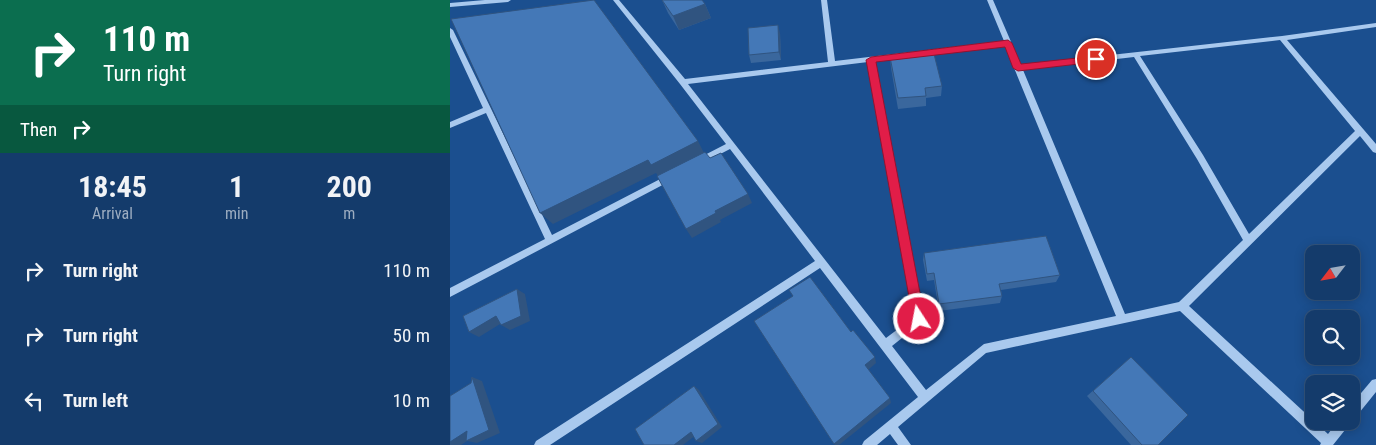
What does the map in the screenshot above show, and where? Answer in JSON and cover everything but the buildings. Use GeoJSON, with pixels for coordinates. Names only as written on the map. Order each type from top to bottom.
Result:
{"type":"FeatureCollection","features":[{"type":"Feature","properties":{"kind":"street"},"geometry":{"type":"LineString","coordinates":[[450,6],[508,0]]}},
{"type":"Feature","properties":{"kind":"street"},"geometry":{"type":"LineString","coordinates":[[616,0],[683,82],[925,398]]}},
{"type":"Feature","properties":{"kind":"street"},"geometry":{"type":"LineString","coordinates":[[824,0],[832,64]]}},
{"type":"Feature","properties":{"kind":"street"},"geometry":{"type":"LineString","coordinates":[[990,0],[1122,319]]}},
{"type":"Feature","properties":{"kind":"street"},"geometry":{"type":"LineString","coordinates":[[1018,68],[1282,38],[1376,25]]}},
{"type":"Feature","properties":{"kind":"street"},"geometry":{"type":"LineString","coordinates":[[450,30],[550,240]]}},
{"type":"Feature","properties":{"kind":"street"},"geometry":{"type":"LineString","coordinates":[[1282,38],[1376,150]]}},
{"type":"Feature","properties":{"kind":"street"},"geometry":{"type":"LineString","coordinates":[[683,82],[1008,43]]}},
{"type":"Feature","properties":{"kind":"street"},"geometry":{"type":"LineString","coordinates":[[1135,54],[1200,157],[1248,241]]}},
{"type":"Feature","properties":{"kind":"street"},"geometry":{"type":"LineString","coordinates":[[871,60],[919,319],[885,345]]}},
{"type":"Feature","properties":{"kind":"street"},"geometry":{"type":"LineString","coordinates":[[450,125],[488,109]]}},
{"type":"Feature","properties":{"kind":"street"},"geometry":{"type":"LineString","coordinates":[[868,445],[984,349],[1182,306],[1360,131]]}},
{"type":"Feature","properties":{"kind":"street"},"geometry":{"type":"LineString","coordinates":[[688,168],[731,145]]}},
{"type":"Feature","properties":{"kind":"street"},"geometry":{"type":"LineString","coordinates":[[450,293],[679,172]]}},
{"type":"Feature","properties":{"kind":"street"},"geometry":{"type":"LineString","coordinates":[[540,445],[821,262]]}},
{"type":"Feature","properties":{"kind":"street"},"geometry":{"type":"LineString","coordinates":[[1182,306],[1327,444],[1338,430]]}},
{"type":"Feature","properties":{"kind":"street"},"geometry":{"type":"LineString","coordinates":[[1360,403],[1376,384]]}},
{"type":"Feature","properties":{"kind":"street"},"geometry":{"type":"LineString","coordinates":[[891,426],[905,445]]}},
{"type":"Feature","properties":{"kind":"route"},"geometry":{"type":"LineString","coordinates":[[919,319],[871,60],[1008,43],[1018,68],[1096,59]]}}]}
